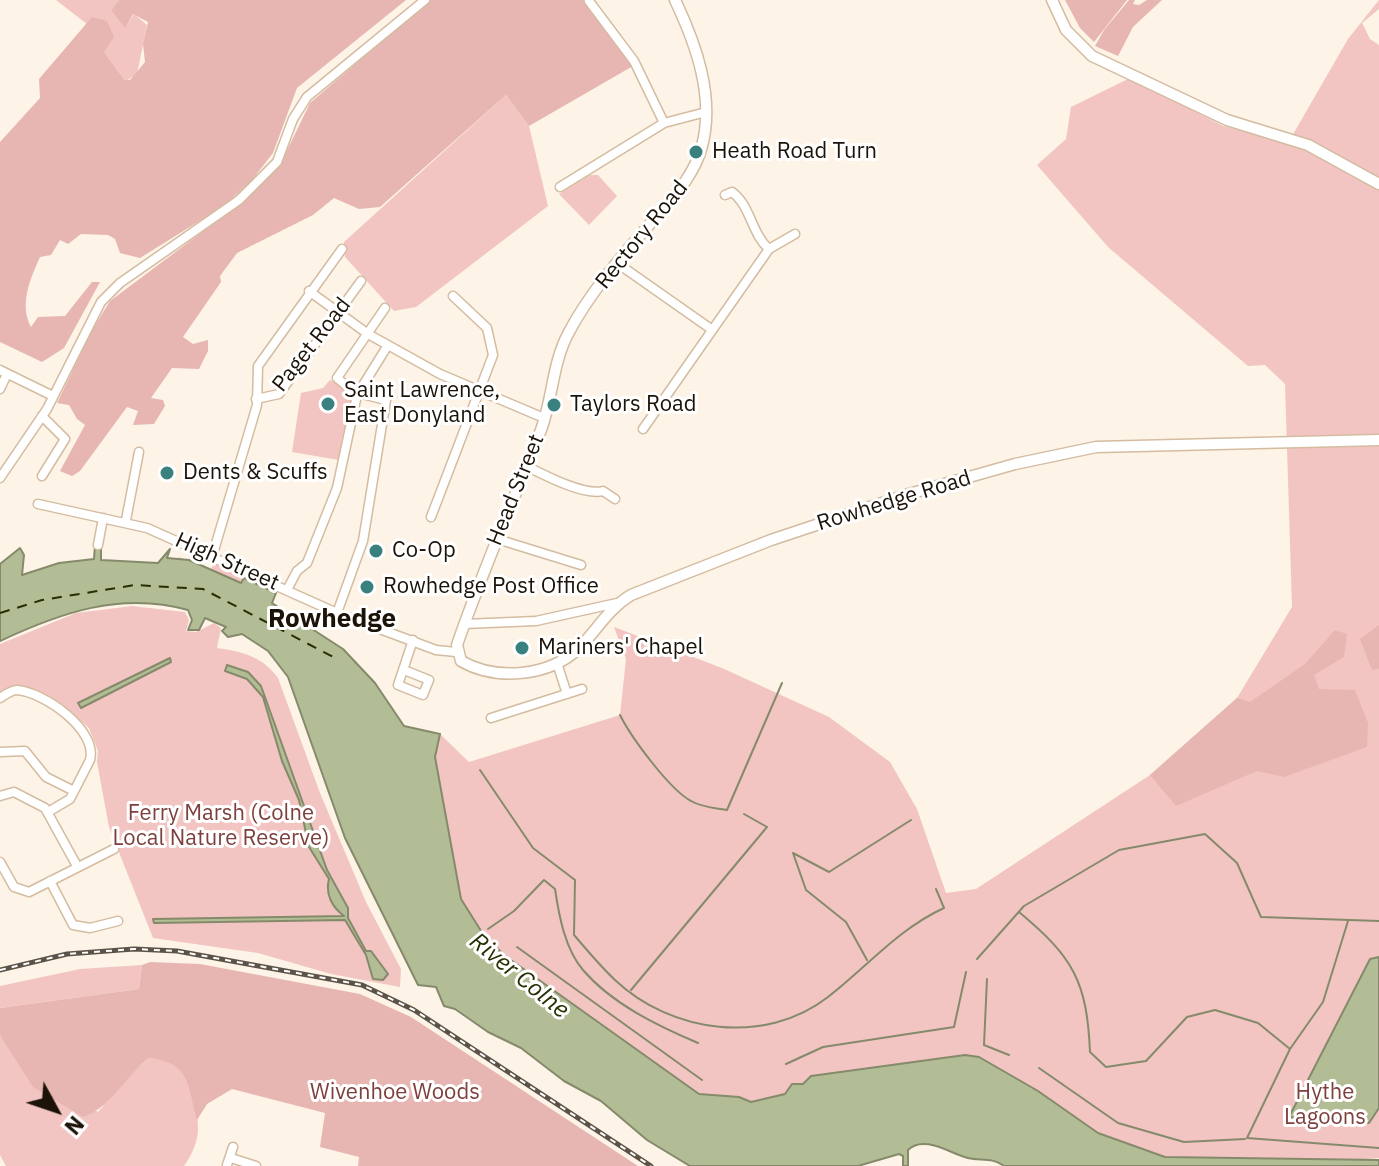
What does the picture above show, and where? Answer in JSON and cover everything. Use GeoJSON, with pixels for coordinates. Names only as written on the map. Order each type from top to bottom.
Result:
{"type":"FeatureCollection","features":[{"type":"Feature","properties":{"kind":"street"},"geometry":{"type":"LineString","coordinates":[[0,478],[42,416],[101,302],[120,283],[239,200],[277,162],[293,119],[307,97],[425,0]]}},
{"type":"Feature","properties":{"kind":"street","name":"Rectory Road"},"geometry":{"type":"LineString","coordinates":[[544,418],[552,377],[567,335],[617,263],[691,172],[703,144],[706,112],[696,47],[675,0]]}},
{"type":"Feature","properties":{"kind":"street"},"geometry":{"type":"LineString","coordinates":[[1052,0],[1066,30],[1092,56],[1227,120],[1308,145],[1379,184]]}},
{"type":"Feature","properties":{"kind":"street"},"geometry":{"type":"LineString","coordinates":[[589,1],[634,61],[664,123]]}},
{"type":"Feature","properties":{"kind":"street"},"geometry":{"type":"LineString","coordinates":[[560,187],[664,123],[706,112]]}},
{"type":"Feature","properties":{"kind":"street"},"geometry":{"type":"LineString","coordinates":[[730,191],[742,200],[762,243],[769,249]]}},
{"type":"Feature","properties":{"kind":"street"},"geometry":{"type":"LineString","coordinates":[[643,429],[769,249],[795,234]]}},
{"type":"Feature","properties":{"kind":"street"},"geometry":{"type":"LineString","coordinates":[[212,557],[256,399],[255,378],[263,355],[342,249]]}},
{"type":"Feature","properties":{"kind":"street"},"geometry":{"type":"LineString","coordinates":[[617,263],[711,329]]}},
{"type":"Feature","properties":{"kind":"street","name":"Paget Road"},"geometry":{"type":"LineString","coordinates":[[256,399],[279,394],[361,281]]}},
{"type":"Feature","properties":{"kind":"street"},"geometry":{"type":"LineString","coordinates":[[309,291],[368,334],[440,374],[544,418]]}},
{"type":"Feature","properties":{"kind":"street"},"geometry":{"type":"LineString","coordinates":[[431,517],[491,363],[493,343],[483,323],[453,296]]}},
{"type":"Feature","properties":{"kind":"street"},"geometry":{"type":"LineString","coordinates":[[337,613],[363,541],[386,400],[340,385],[337,378],[385,308]]}},
{"type":"Feature","properties":{"kind":"street"},"geometry":{"type":"LineString","coordinates":[[288,588],[297,571],[307,563],[337,488],[358,393],[388,345]]}},
{"type":"Feature","properties":{"kind":"street"},"geometry":{"type":"LineString","coordinates":[[0,389],[4,372],[53,396]]}},
{"type":"Feature","properties":{"kind":"street"},"geometry":{"type":"LineString","coordinates":[[42,416],[61,431],[65,440],[42,476]]}},
{"type":"Feature","properties":{"kind":"street","name":"Head Street"},"geometry":{"type":"LineString","coordinates":[[456,652],[544,418]]}},
{"type":"Feature","properties":{"kind":"street","name":"Rowhedge Road"},"geometry":{"type":"LineString","coordinates":[[456,652],[469,665],[493,672],[525,673],[557,663],[579,648],[617,603],[687,571],[909,494],[1015,464],[1096,447],[1379,440]]}},
{"type":"Feature","properties":{"kind":"street"},"geometry":{"type":"LineString","coordinates":[[126,520],[139,452]]}},
{"type":"Feature","properties":{"kind":"street"},"geometry":{"type":"LineString","coordinates":[[526,466],[560,483],[595,494],[603,491],[615,499]]}},
{"type":"Feature","properties":{"kind":"street","name":"High Street"},"geometry":{"type":"LineString","coordinates":[[38,504],[126,520],[288,588],[337,613],[444,653],[456,652]]}},
{"type":"Feature","properties":{"kind":"street"},"geometry":{"type":"LineString","coordinates":[[98,545],[103,518]]}},
{"type":"Feature","properties":{"kind":"street"},"geometry":{"type":"LineString","coordinates":[[497,539],[581,565]]}},
{"type":"Feature","properties":{"kind":"street"},"geometry":{"type":"LineString","coordinates":[[464,624],[536,621],[617,603]]}},
{"type":"Feature","properties":{"kind":"street"},"geometry":{"type":"LineString","coordinates":[[404,670],[413,640]]}},
{"type":"Feature","properties":{"kind":"street"},"geometry":{"type":"LineString","coordinates":[[557,663],[567,694]]}},
{"type":"Feature","properties":{"kind":"street"},"geometry":{"type":"LineString","coordinates":[[491,718],[582,689]]}},
{"type":"Feature","properties":{"kind":"street"},"geometry":{"type":"LineString","coordinates":[[0,698],[12,690],[24,692],[60,709],[83,729],[92,754],[70,799],[48,812]]}},
{"type":"Feature","properties":{"kind":"street"},"geometry":{"type":"LineString","coordinates":[[0,752],[25,751],[46,777],[74,791]]}},
{"type":"Feature","properties":{"kind":"street"},"geometry":{"type":"LineString","coordinates":[[0,796],[20,794],[41,804],[77,866]]}},
{"type":"Feature","properties":{"kind":"street"},"geometry":{"type":"LineString","coordinates":[[0,862],[17,890],[29,892],[114,849]]}},
{"type":"Feature","properties":{"kind":"street"},"geometry":{"type":"LineString","coordinates":[[50,881],[73,925],[90,928],[118,921]]}},
{"type":"Feature","properties":{"kind":"street"},"geometry":{"type":"LineString","coordinates":[[233,1147],[229,1161],[256,1166]]}},
{"type":"Feature","properties":{"kind":"green space"},"geometry":{"type":"Polygon","coordinates":[[[56,0],[119,0],[111,10],[125,27],[134,14],[147,25],[137,74],[126,81],[104,52],[92,18],[87,24],[56,0]]]}},
{"type":"Feature","properties":{"kind":"green space"},"geometry":{"type":"Polygon","coordinates":[[[119,0],[406,0],[297,88],[273,153],[252,180],[225,205],[140,258],[120,253],[115,239],[108,235],[81,234],[68,244],[60,240],[51,255],[40,257],[26,301],[31,327],[38,317],[65,316],[92,282],[100,282],[64,348],[42,362],[0,342],[0,142],[40,98],[39,79],[92,17],[107,21],[114,37],[104,52],[125,80],[130,80],[145,62],[143,44],[148,22],[133,14],[125,28],[111,10],[119,0]]]}},
{"type":"Feature","properties":{"kind":"green space"},"geometry":{"type":"Polygon","coordinates":[[[430,0],[585,0],[633,66],[529,126],[506,95],[380,207],[359,209],[334,198],[313,215],[237,253],[183,337],[193,344],[208,340],[208,351],[199,369],[172,368],[151,398],[163,400],[165,406],[154,424],[133,425],[138,411],[127,407],[80,471],[72,476],[60,471],[85,425],[77,419],[69,405],[57,403],[92,330],[110,301],[249,197],[279,167],[310,103],[430,0]]]}},
{"type":"Feature","properties":{"kind":"green space"},"geometry":{"type":"Polygon","coordinates":[[[1065,0],[1127,0],[1094,42],[1080,28],[1065,0]]]}},
{"type":"Feature","properties":{"kind":"green space"},"geometry":{"type":"Polygon","coordinates":[[[1129,0],[1135,0],[1133,4],[1139,5],[1147,0],[1162,0],[1133,27],[1118,56],[1095,46],[1104,30],[1129,0]]]}},
{"type":"Feature","properties":{"kind":"green space","name":"Hythe Lagoons"},"geometry":{"type":"Polygon","coordinates":[[[1379,0],[1379,9],[1362,23],[1370,39],[1379,45],[1379,1158],[1341,1161],[1379,1160],[1379,1166],[1080,1156],[768,1131],[524,1005],[276,615],[14,590],[0,564],[20,548],[24,555],[22,575],[59,563],[94,559],[95,545],[101,560],[158,563],[170,549],[167,558],[177,561],[179,557],[211,570],[214,561],[276,593],[272,603],[343,649],[375,683],[404,726],[440,734],[469,762],[620,715],[626,659],[614,627],[722,668],[829,717],[890,762],[917,809],[946,893],[976,889],[1150,775],[1237,698],[1292,607],[1285,384],[1265,365],[1248,366],[1108,247],[1037,165],[1066,139],[1071,107],[1130,78],[1223,126],[1288,143],[1348,39],[1379,0]]]}},
{"type":"Feature","properties":{"kind":"green space"},"geometry":{"type":"Polygon","coordinates":[[[506,95],[529,126],[548,206],[416,307],[394,311],[345,257],[344,242],[506,95]]]}},
{"type":"Feature","properties":{"kind":"green space"},"geometry":{"type":"Polygon","coordinates":[[[590,175],[598,175],[617,196],[589,225],[559,194],[590,175]]]}},
{"type":"Feature","properties":{"kind":"green space"},"geometry":{"type":"Polygon","coordinates":[[[330,380],[353,394],[348,438],[339,460],[292,452],[301,393],[323,388],[330,380]]]}},
{"type":"Feature","properties":{"kind":"green space","name":"Ferry Marsh (Colne Local Nature Reserve)"},"geometry":{"type":"Polygon","coordinates":[[[132,606],[185,612],[189,620],[186,631],[196,632],[214,623],[221,628],[217,648],[251,656],[278,678],[320,793],[366,902],[401,969],[400,987],[331,974],[258,953],[153,938],[109,827],[97,762],[98,751],[89,728],[63,705],[27,688],[0,695],[0,644],[76,613],[132,606]]]}},
{"type":"Feature","properties":{"kind":"green space"},"geometry":{"type":"Polygon","coordinates":[[[1379,625],[1379,669],[1372,670],[1360,639],[1379,625]]]}},
{"type":"Feature","properties":{"kind":"green space"},"geometry":{"type":"Polygon","coordinates":[[[1335,630],[1347,634],[1344,657],[1314,675],[1319,689],[1355,690],[1368,723],[1367,747],[1284,777],[1257,771],[1176,806],[1150,775],[1237,698],[1250,702],[1305,664],[1335,630]]]}},
{"type":"Feature","properties":{"kind":"green space","name":"Wivenhoe Woods"},"geometry":{"type":"Polygon","coordinates":[[[150,962],[200,964],[360,994],[411,1017],[638,1166],[358,1166],[359,1157],[320,1147],[325,1113],[232,1089],[207,1104],[197,1120],[185,1077],[180,1070],[149,1058],[110,1099],[83,1117],[33,1087],[0,1035],[0,1008],[139,989],[142,965],[150,962]]]}},
{"type":"Feature","properties":{"kind":"green space"},"geometry":{"type":"Polygon","coordinates":[[[142,965],[139,989],[0,1008],[0,986],[80,969],[142,965]]]}},
{"type":"Feature","properties":{"kind":"green space"},"geometry":{"type":"Polygon","coordinates":[[[0,1035],[98,1112],[133,1071],[149,1058],[173,1063],[189,1084],[198,1123],[195,1145],[184,1166],[6,1166],[0,1155],[0,1035]]]}},
{"type":"Feature","properties":{"kind":"water","name":"River Colne"},"geometry":{"type":"Polygon","coordinates":[[[95,545],[101,545],[101,560],[158,563],[170,549],[167,558],[189,560],[241,583],[244,578],[276,593],[272,603],[343,649],[375,683],[404,726],[440,734],[435,757],[461,899],[483,934],[504,955],[699,1094],[739,1097],[751,1102],[785,1094],[792,1084],[803,1084],[811,1076],[965,1055],[979,1057],[1038,1091],[1098,1133],[1165,1157],[1379,1160],[1379,1166],[1004,1166],[995,1161],[968,1158],[938,1146],[922,1144],[908,1150],[908,1166],[903,1166],[903,1156],[899,1154],[858,1166],[690,1166],[647,1140],[601,1101],[564,1081],[521,1048],[488,1032],[455,1009],[444,1006],[436,987],[418,985],[345,838],[288,677],[268,651],[242,634],[228,637],[222,631],[226,627],[205,618],[199,630],[188,630],[192,620],[188,610],[139,603],[115,604],[68,614],[0,641],[0,564],[20,548],[24,555],[22,575],[59,563],[94,559],[95,545]]]}},
{"type":"Feature","properties":{"kind":"water"},"geometry":{"type":"Polygon","coordinates":[[[170,658],[171,662],[81,708],[78,703],[170,658]]]}},
{"type":"Feature","properties":{"kind":"water"},"geometry":{"type":"Polygon","coordinates":[[[227,665],[248,672],[261,686],[327,870],[348,908],[348,918],[366,951],[371,951],[388,974],[383,980],[373,979],[366,955],[345,920],[154,923],[153,919],[344,916],[330,900],[329,879],[309,847],[299,800],[282,761],[263,697],[247,679],[225,671],[227,665]]]}},
{"type":"Feature","properties":{"kind":"water"},"geometry":{"type":"Polygon","coordinates":[[[1379,957],[1379,1108],[1369,1123],[1289,1117],[1370,959],[1379,957]]]}},
{"type":"Feature","properties":{"kind":"waterway"},"geometry":{"type":"LineString","coordinates":[[620,715],[651,762],[682,795],[699,805],[727,810],[782,683]]}},
{"type":"Feature","properties":{"kind":"waterway"},"geometry":{"type":"LineString","coordinates":[[480,770],[533,848],[575,880],[574,935],[609,975],[638,998],[690,1022],[719,1027],[748,1027],[803,1013],[828,997],[912,927],[944,908],[936,889]]}},
{"type":"Feature","properties":{"kind":"waterway"},"geometry":{"type":"LineString","coordinates":[[631,990],[767,827],[744,814]]}},
{"type":"Feature","properties":{"kind":"waterway"},"geometry":{"type":"LineString","coordinates":[[867,960],[846,922],[806,890],[793,853],[829,872],[911,820]]}},
{"type":"Feature","properties":{"kind":"waterway"},"geometry":{"type":"LineString","coordinates":[[977,959],[1024,906],[1119,850],[1205,834],[1237,863],[1261,917],[1379,921]]}},
{"type":"Feature","properties":{"kind":"waterway","name":"River Colne"},"geometry":{"type":"LineString","coordinates":[[488,929],[514,911],[544,880],[555,889],[567,942],[583,970],[622,1004],[698,1043]]}},
{"type":"Feature","properties":{"kind":"waterway"},"geometry":{"type":"LineString","coordinates":[[1019,912],[1052,943],[1074,972],[1085,1006],[1090,1052],[1106,1067],[1146,1061],[1187,1017],[1215,1010],[1258,1023],[1290,1049],[1247,1138],[1379,1148]]}},
{"type":"Feature","properties":{"kind":"waterway"},"geometry":{"type":"LineString","coordinates":[[1290,1049],[1323,1002],[1348,921]]}},
{"type":"Feature","properties":{"kind":"waterway","name":"River Colne"},"geometry":{"type":"LineString","coordinates":[[517,947],[702,1080]]}},
{"type":"Feature","properties":{"kind":"waterway"},"geometry":{"type":"LineString","coordinates":[[786,1064],[823,1047],[954,1027],[966,972]]}},
{"type":"Feature","properties":{"kind":"waterway"},"geometry":{"type":"LineString","coordinates":[[987,979],[984,1045],[1009,1055]]}},
{"type":"Feature","properties":{"kind":"waterway"},"geometry":{"type":"LineString","coordinates":[[1039,1068],[1118,1123],[1184,1142],[1245,1139]]}},
{"type":"Feature","properties":{"kind":"ferry route"},"geometry":{"type":"LineString","coordinates":[[0,613],[42,600],[135,585],[203,589],[337,659]]}},
{"type":"Feature","properties":{"kind":"railway"},"geometry":{"type":"LineString","coordinates":[[0,970],[67,954],[134,949],[177,951],[362,985],[414,1010],[651,1166]]}},
{"type":"Feature","properties":{"kind":"place","name":"Heath Road Turn"},"geometry":{"type":"Point","coordinates":[696,152]}},
{"type":"Feature","properties":{"kind":"place","name":"Saint Lawrence, East Donyland"},"geometry":{"type":"Point","coordinates":[328,404]}},
{"type":"Feature","properties":{"kind":"place","name":"Taylors Road"},"geometry":{"type":"Point","coordinates":[554,405]}},
{"type":"Feature","properties":{"kind":"place","name":"Dents & Scuffs"},"geometry":{"type":"Point","coordinates":[167,473]}},
{"type":"Feature","properties":{"kind":"place","name":"Co-Op"},"geometry":{"type":"Point","coordinates":[376,551]}},
{"type":"Feature","properties":{"kind":"place","name":"Rowhedge Post Office"},"geometry":{"type":"Point","coordinates":[367,587]}},
{"type":"Feature","properties":{"kind":"place","name":"Mariners' Chapel"},"geometry":{"type":"Point","coordinates":[522,648]}},
{"type":"Feature","properties":{"kind":"district","name":"Rowhedge"},"geometry":{"type":"Point","coordinates":[332,619]}}]}
